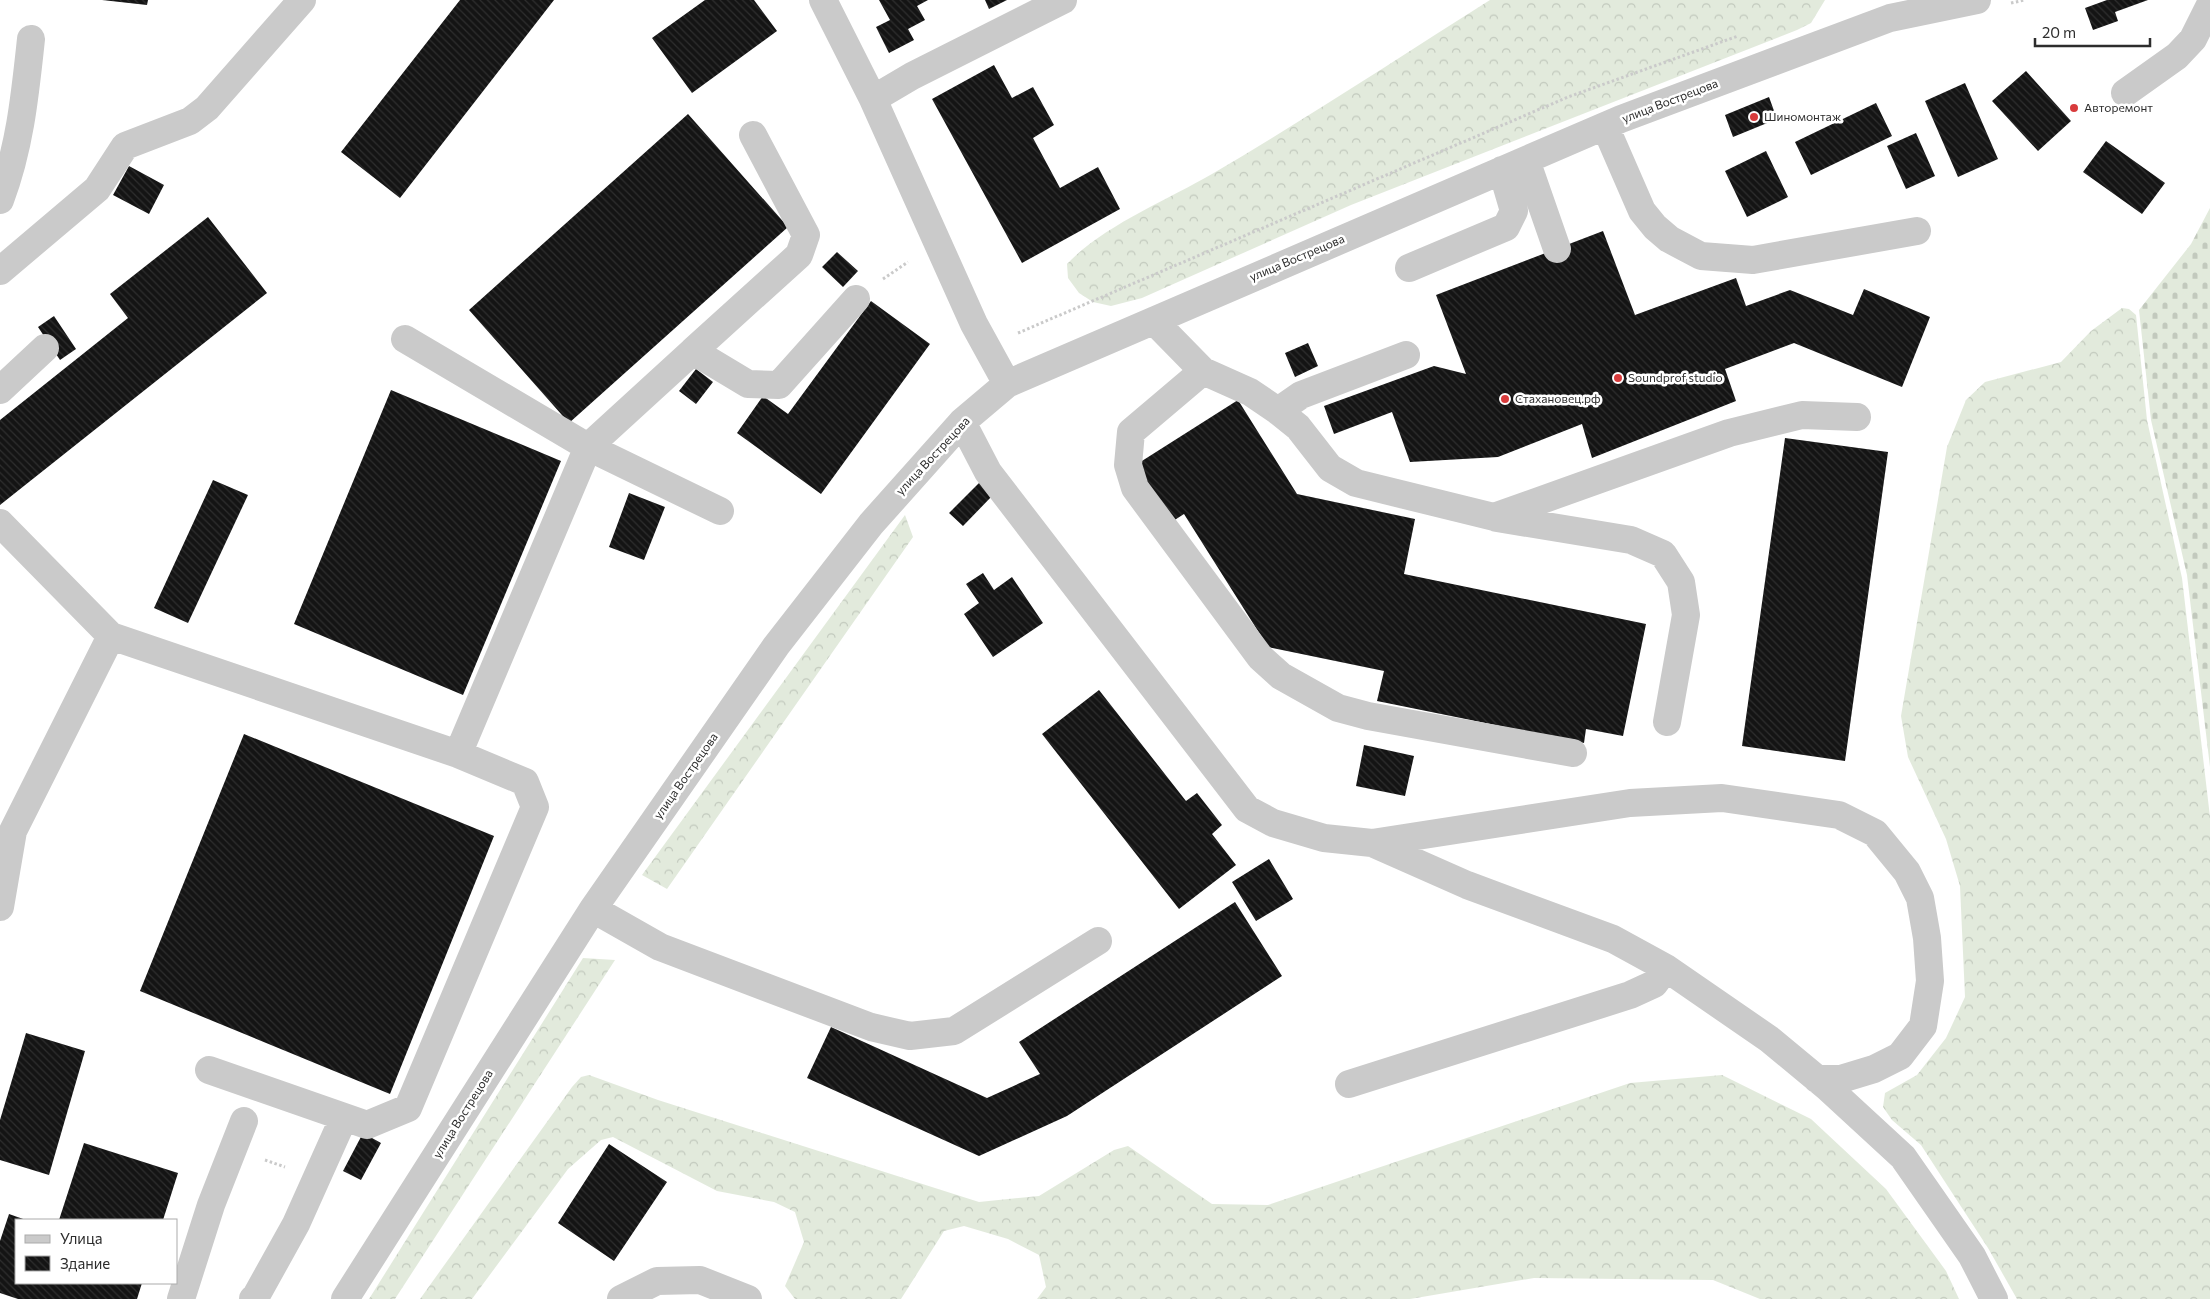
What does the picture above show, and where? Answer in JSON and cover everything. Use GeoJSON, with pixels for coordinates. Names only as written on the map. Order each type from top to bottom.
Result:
{"type":"FeatureCollection","features":[{"type":"Feature","properties":{"kind":"street"},"geometry":{"type":"LineString","coordinates":[[0,271],[97,189],[125,146],[190,121],[207,108],[302,0]]}},
{"type":"Feature","properties":{"kind":"street"},"geometry":{"type":"LineString","coordinates":[[823,0],[873,99],[942,256],[986,346],[1007,384]]}},
{"type":"Feature","properties":{"kind":"street"},"geometry":{"type":"LineString","coordinates":[[873,99],[912,76],[1063,0]]}},
{"type":"Feature","properties":{"kind":"street","name":"улица Вострецова"},"geometry":{"type":"LineString","coordinates":[[346,1299],[593,909],[776,646],[871,524],[962,422],[1007,384],[1605,126],[1885,9],[1977,0]]}},
{"type":"Feature","properties":{"kind":"street"},"geometry":{"type":"LineString","coordinates":[[2125,93],[2177,56],[2193,39],[2210,5]]}},
{"type":"Feature","properties":{"kind":"street"},"geometry":{"type":"LineString","coordinates":[[0,200],[21,128],[31,39]]}},
{"type":"Feature","properties":{"kind":"street"},"geometry":{"type":"LineString","coordinates":[[1605,126],[1642,211],[1655,227],[1669,239],[1701,256],[1753,260],[1917,230]]}},
{"type":"Feature","properties":{"kind":"street"},"geometry":{"type":"LineString","coordinates":[[458,754],[588,446],[799,255],[806,235],[753,135]]}},
{"type":"Feature","properties":{"kind":"street"},"geometry":{"type":"LineString","coordinates":[[1514,165],[1557,249]]}},
{"type":"Feature","properties":{"kind":"street"},"geometry":{"type":"LineString","coordinates":[[1409,268],[1506,227],[1514,211],[1514,165]]}},
{"type":"Feature","properties":{"kind":"street"},"geometry":{"type":"LineString","coordinates":[[693,351],[748,384],[780,385],[856,299]]}},
{"type":"Feature","properties":{"kind":"street"},"geometry":{"type":"LineString","coordinates":[[1154,321],[1203,371],[1250,392],[1278,412],[1298,427],[1330,468],[1356,482],[1494,517],[1631,540],[1663,554],[1681,582],[1686,615],[1667,722]]}},
{"type":"Feature","properties":{"kind":"street"},"geometry":{"type":"LineString","coordinates":[[405,338],[588,446],[720,512]]}},
{"type":"Feature","properties":{"kind":"street"},"geometry":{"type":"LineString","coordinates":[[0,390],[45,348]]}},
{"type":"Feature","properties":{"kind":"street"},"geometry":{"type":"LineString","coordinates":[[1278,412],[1301,395],[1406,355]]}},
{"type":"Feature","properties":{"kind":"street"},"geometry":{"type":"LineString","coordinates":[[1203,371],[1131,432],[1128,465],[1135,488],[1260,656],[1281,676],[1338,708],[1368,716],[1573,754]]}},
{"type":"Feature","properties":{"kind":"street"},"geometry":{"type":"LineString","coordinates":[[1494,517],[1729,433],[1760,424],[1802,415],[1857,417]]}},
{"type":"Feature","properties":{"kind":"street"},"geometry":{"type":"LineString","coordinates":[[962,422],[988,472],[1247,809],[1273,823],[1324,838],[1372,843],[1630,803],[1722,798],[1839,816],[1875,833],[1907,872],[1920,898],[1927,938],[1930,981],[1923,1026],[1900,1056],[1874,1069],[1841,1079],[1818,1079]]}},
{"type":"Feature","properties":{"kind":"street"},"geometry":{"type":"LineString","coordinates":[[0,523],[112,636],[458,754],[525,782],[535,807],[408,1108],[367,1126],[210,1070]]}},
{"type":"Feature","properties":{"kind":"street"},"geometry":{"type":"LineString","coordinates":[[0,908],[6,834],[112,636]]}},
{"type":"Feature","properties":{"kind":"street"},"geometry":{"type":"LineString","coordinates":[[1372,843],[1467,885],[1613,939],[1666,968],[1769,1039],[1818,1079],[1903,1157],[1972,1256],[1994,1299]]}},
{"type":"Feature","properties":{"kind":"street"},"geometry":{"type":"LineString","coordinates":[[593,909],[660,947],[871,1027],[910,1036],[954,1031],[1098,941]]}},
{"type":"Feature","properties":{"kind":"street"},"geometry":{"type":"LineString","coordinates":[[1350,1084],[1630,995],[1654,984],[1666,968]]}},
{"type":"Feature","properties":{"kind":"street"},"geometry":{"type":"LineString","coordinates":[[253,1299],[296,1224],[344,1117]]}},
{"type":"Feature","properties":{"kind":"street"},"geometry":{"type":"LineString","coordinates":[[181,1299],[211,1205],[244,1121]]}},
{"type":"Feature","properties":{"kind":"street"},"geometry":{"type":"LineString","coordinates":[[621,1299],[657,1281],[700,1280],[748,1299]]}},
{"type":"Feature","properties":{"kind":"path"},"geometry":{"type":"LineString","coordinates":[[986,346],[1568,97],[1743,34]]}},
{"type":"Feature","properties":{"kind":"path"},"geometry":{"type":"LineString","coordinates":[[234,1147],[316,1179]]}},
{"type":"Feature","properties":{"kind":"green space"},"geometry":{"type":"Polygon","coordinates":[[[1490,0],[1825,0],[1811,23],[1797,30],[1351,205],[1142,298],[1111,306],[1093,302],[1079,293],[1068,278],[1067,264],[1082,250],[1117,226],[1247,153],[1490,0]]]}},
{"type":"Feature","properties":{"kind":"green space"},"geometry":{"type":"Polygon","coordinates":[[[2210,208],[2210,767],[2187,575],[2151,420],[2139,310],[2191,244],[2210,208]]]}},
{"type":"Feature","properties":{"kind":"green space"},"geometry":{"type":"Polygon","coordinates":[[[2122,308],[2129,309],[2136,315],[2147,420],[2182,578],[2210,817],[2210,1299],[2017,1299],[1988,1248],[1921,1145],[1892,1120],[1883,1107],[1885,1093],[1917,1075],[1946,1038],[1965,997],[1960,886],[1946,839],[1908,757],[1901,716],[1947,447],[1966,400],[1985,382],[2061,362],[2091,331],[2122,308]]]}},
{"type":"Feature","properties":{"kind":"green space"},"geometry":{"type":"Polygon","coordinates":[[[905,515],[913,537],[667,889],[642,875],[905,515]]]}},
{"type":"Feature","properties":{"kind":"green space"},"geometry":{"type":"Polygon","coordinates":[[[583,958],[615,960],[395,1299],[369,1299],[583,958]]]}},
{"type":"Feature","properties":{"kind":"green space"},"geometry":{"type":"Polygon","coordinates":[[[589,1075],[658,1100],[979,1202],[1039,1196],[1114,1150],[1128,1146],[1212,1204],[1268,1205],[1630,1083],[1722,1075],[1811,1119],[1886,1189],[1946,1271],[1959,1299],[1760,1299],[1713,1280],[1534,1278],[1410,1299],[1037,1299],[1046,1287],[1039,1255],[1008,1239],[964,1226],[944,1231],[901,1299],[795,1299],[785,1286],[804,1242],[795,1212],[774,1202],[717,1191],[613,1137],[601,1140],[568,1169],[472,1299],[420,1299],[572,1087],[581,1077],[589,1075]]]}},
{"type":"Feature","properties":{"kind":"building"},"geometry":{"type":"Polygon","coordinates":[[[102,0],[148,0],[147,5],[102,0]]]}},
{"type":"Feature","properties":{"kind":"building"},"geometry":{"type":"Polygon","coordinates":[[[460,0],[554,0],[400,198],[341,152],[460,0]]]}},
{"type":"Feature","properties":{"kind":"building"},"geometry":{"type":"Polygon","coordinates":[[[705,0],[754,0],[777,31],[692,93],[652,38],[705,0]]]}},
{"type":"Feature","properties":{"kind":"building"},"geometry":{"type":"Polygon","coordinates":[[[879,0],[928,0],[917,6],[925,20],[908,29],[914,40],[889,53],[876,27],[890,20],[879,0]]]}},
{"type":"Feature","properties":{"kind":"building"},"geometry":{"type":"Polygon","coordinates":[[[985,0],[1007,0],[989,9],[985,0]]]}},
{"type":"Feature","properties":{"kind":"building"},"geometry":{"type":"Polygon","coordinates":[[[2107,0],[2148,0],[2115,12],[2118,21],[2093,30],[2085,8],[2107,0]]]}},
{"type":"Feature","properties":{"kind":"building"},"geometry":{"type":"Polygon","coordinates":[[[994,65],[1012,98],[1033,87],[1054,125],[1033,138],[1060,188],[1098,167],[1120,209],[1022,263],[932,99],[994,65]]]}},
{"type":"Feature","properties":{"kind":"building"},"geometry":{"type":"Polygon","coordinates":[[[2026,71],[2071,121],[2038,151],[1992,101],[2026,71]]]}},
{"type":"Feature","properties":{"kind":"building"},"geometry":{"type":"Polygon","coordinates":[[[1965,83],[1998,159],[1958,177],[1925,101],[1965,83]]]}},
{"type":"Feature","properties":{"kind":"building"},"geometry":{"type":"Polygon","coordinates":[[[1769,97],[1777,119],[1733,137],[1725,115],[1769,97]]]}},
{"type":"Feature","properties":{"kind":"building"},"geometry":{"type":"Polygon","coordinates":[[[1876,103],[1892,136],[1811,175],[1795,142],[1876,103]]]}},
{"type":"Feature","properties":{"kind":"building"},"geometry":{"type":"Polygon","coordinates":[[[688,114],[788,227],[569,423],[469,310],[688,114]]]}},
{"type":"Feature","properties":{"kind":"building"},"geometry":{"type":"Polygon","coordinates":[[[1916,133],[1935,176],[1906,189],[1887,146],[1916,133]]]}},
{"type":"Feature","properties":{"kind":"building"},"geometry":{"type":"Polygon","coordinates":[[[2106,141],[2165,183],[2142,214],[2083,172],[2106,141]]]}},
{"type":"Feature","properties":{"kind":"building"},"geometry":{"type":"Polygon","coordinates":[[[1766,151],[1788,197],[1747,217],[1725,171],[1766,151]]]}},
{"type":"Feature","properties":{"kind":"building"},"geometry":{"type":"Polygon","coordinates":[[[129,166],[164,185],[149,214],[113,195],[129,166]]]}},
{"type":"Feature","properties":{"kind":"building"},"geometry":{"type":"Polygon","coordinates":[[[208,217],[267,293],[0,505],[0,420],[128,318],[110,294],[208,217]]]}},
{"type":"Feature","properties":{"kind":"building"},"geometry":{"type":"Polygon","coordinates":[[[1603,231],[1635,315],[1736,278],[1746,306],[1790,290],[1853,315],[1864,289],[1930,317],[1902,387],[1794,343],[1725,369],[1736,401],[1592,458],[1582,424],[1498,457],[1410,462],[1392,412],[1334,434],[1324,406],[1434,366],[1466,374],[1436,295],[1603,231]]]}},
{"type":"Feature","properties":{"kind":"building"},"geometry":{"type":"Polygon","coordinates":[[[837,252],[858,271],[843,287],[822,267],[837,252]]]}},
{"type":"Feature","properties":{"kind":"building"},"geometry":{"type":"Polygon","coordinates":[[[871,301],[930,344],[821,494],[737,433],[763,396],[788,414],[871,301]]]}},
{"type":"Feature","properties":{"kind":"building"},"geometry":{"type":"Polygon","coordinates":[[[54,316],[76,349],[60,360],[38,327],[54,316]]]}},
{"type":"Feature","properties":{"kind":"building"},"geometry":{"type":"Polygon","coordinates":[[[1308,343],[1318,366],[1295,377],[1285,353],[1308,343]]]}},
{"type":"Feature","properties":{"kind":"building"},"geometry":{"type":"Polygon","coordinates":[[[696,369],[713,382],[696,404],[679,391],[696,369]]]}},
{"type":"Feature","properties":{"kind":"building"},"geometry":{"type":"Polygon","coordinates":[[[391,390],[561,461],[463,695],[294,624],[391,390]]]}},
{"type":"Feature","properties":{"kind":"building"},"geometry":{"type":"Polygon","coordinates":[[[1238,400],[1297,494],[1415,519],[1404,574],[1646,624],[1623,736],[1586,729],[1584,743],[1377,701],[1384,671],[1268,647],[1184,514],[1170,523],[1134,466],[1238,400]]]}},
{"type":"Feature","properties":{"kind":"building"},"geometry":{"type":"Polygon","coordinates":[[[1785,438],[1888,452],[1845,761],[1742,746],[1785,438]]]}},
{"type":"Feature","properties":{"kind":"building"},"geometry":{"type":"Polygon","coordinates":[[[213,480],[248,495],[188,623],[154,608],[213,480]]]}},
{"type":"Feature","properties":{"kind":"building"},"geometry":{"type":"Polygon","coordinates":[[[981,481],[994,494],[963,526],[949,513],[981,481]]]}},
{"type":"Feature","properties":{"kind":"building"},"geometry":{"type":"Polygon","coordinates":[[[629,493],[665,507],[644,560],[609,547],[629,493]]]}},
{"type":"Feature","properties":{"kind":"building"},"geometry":{"type":"Polygon","coordinates":[[[983,573],[994,590],[1012,577],[1043,623],[993,657],[964,614],[979,603],[966,584],[983,573]]]}},
{"type":"Feature","properties":{"kind":"building"},"geometry":{"type":"Polygon","coordinates":[[[1099,690],[1186,801],[1197,793],[1222,825],[1212,834],[1236,865],[1179,909],[1042,734],[1099,690]]]}},
{"type":"Feature","properties":{"kind":"building"},"geometry":{"type":"Polygon","coordinates":[[[244,734],[494,836],[390,1094],[140,991],[244,734]]]}},
{"type":"Feature","properties":{"kind":"building"},"geometry":{"type":"Polygon","coordinates":[[[1364,745],[1414,756],[1405,796],[1356,786],[1364,745]]]}},
{"type":"Feature","properties":{"kind":"building"},"geometry":{"type":"Polygon","coordinates":[[[1269,859],[1293,899],[1256,921],[1232,882],[1269,859]]]}},
{"type":"Feature","properties":{"kind":"building"},"geometry":{"type":"Polygon","coordinates":[[[1235,902],[1282,976],[1067,1116],[979,1156],[807,1078],[831,1027],[987,1098],[1040,1074],[1019,1042],[1235,902]]]}},
{"type":"Feature","properties":{"kind":"building"},"geometry":{"type":"Polygon","coordinates":[[[26,1033],[85,1051],[49,1175],[0,1160],[0,1120],[26,1033]]]}},
{"type":"Feature","properties":{"kind":"building"},"geometry":{"type":"Polygon","coordinates":[[[363,1133],[381,1143],[361,1180],[343,1171],[363,1133]]]}},
{"type":"Feature","properties":{"kind":"building"},"geometry":{"type":"Polygon","coordinates":[[[84,1143],[178,1173],[163,1219],[59,1219],[84,1143]]]}},
{"type":"Feature","properties":{"kind":"building"},"geometry":{"type":"Polygon","coordinates":[[[609,1144],[667,1182],[614,1261],[558,1223],[609,1144]]]}},
{"type":"Feature","properties":{"kind":"building"},"geometry":{"type":"Polygon","coordinates":[[[9,1214],[23,1219],[15,1219],[15,1284],[142,1284],[137,1299],[18,1299],[0,1293],[0,1241],[9,1214]]]}},
{"type":"Feature","properties":{"kind":"place","name":"Авторемонт"},"geometry":{"type":"Point","coordinates":[2074,108]}},
{"type":"Feature","properties":{"kind":"place","name":"Шиномонтаж"},"geometry":{"type":"Point","coordinates":[1754,117]}},
{"type":"Feature","properties":{"kind":"place","name":"Soundprof studio"},"geometry":{"type":"Point","coordinates":[1618,378]}},
{"type":"Feature","properties":{"kind":"place","name":"Стахановец.рф"},"geometry":{"type":"Point","coordinates":[1505,399]}}]}
